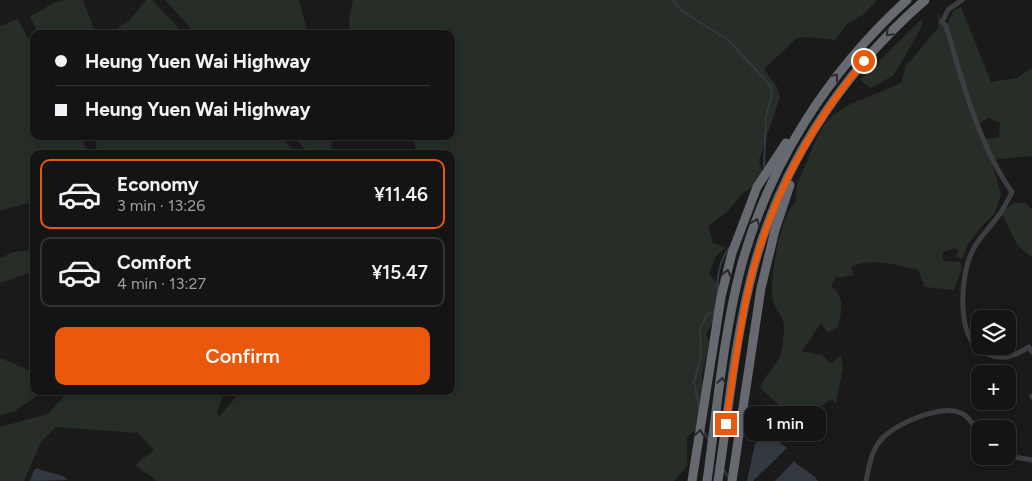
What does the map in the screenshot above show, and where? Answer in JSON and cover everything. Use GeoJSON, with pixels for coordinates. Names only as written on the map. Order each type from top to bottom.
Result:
{"type":"FeatureCollection","features":[{"type":"Feature","properties":{"kind":"highway"},"geometry":{"type":"LineString","coordinates":[[692,481],[726,274],[751,200],[815,105],[855,52],[907,0]]}},
{"type":"Feature","properties":{"kind":"highway"},"geometry":{"type":"LineString","coordinates":[[718,481],[748,288],[768,224],[819,120],[864,61],[925,0]]}},
{"type":"Feature","properties":{"kind":"highway"},"geometry":{"type":"LineString","coordinates":[[707,481],[739,276],[778,161]]}},
{"type":"Feature","properties":{"kind":"highway"},"geometry":{"type":"LineString","coordinates":[[732,481],[761,288],[794,169]]}},
{"type":"Feature","properties":{"kind":"street"},"geometry":{"type":"LineString","coordinates":[[962,0],[948,10],[942,22],[946,26],[961,78],[994,164],[1012,192],[999,215],[971,253],[964,287],[964,324],[977,348],[996,357],[1004,359],[1029,347],[1032,352]]}},
{"type":"Feature","properties":{"kind":"street"},"geometry":{"type":"LineString","coordinates":[[866,481],[874,452],[879,442],[894,427],[911,419],[948,411],[960,412],[971,422]]}},
{"type":"Feature","properties":{"kind":"street"},"geometry":{"type":"LineString","coordinates":[[1016,457],[1032,460]]}},
{"type":"Feature","properties":{"kind":"shaded area"},"geometry":{"type":"Polygon","coordinates":[[[65,0],[83,0],[94,30],[37,30],[30,17],[53,3],[65,0]]]}},
{"type":"Feature","properties":{"kind":"shaded area"},"geometry":{"type":"Polygon","coordinates":[[[146,0],[152,0],[180,30],[114,30],[129,21],[146,0]]]}},
{"type":"Feature","properties":{"kind":"shaded area"},"geometry":{"type":"Polygon","coordinates":[[[165,0],[299,0],[307,30],[192,30],[165,0]]]}},
{"type":"Feature","properties":{"kind":"shaded area"},"geometry":{"type":"Polygon","coordinates":[[[353,0],[877,0],[864,14],[847,24],[835,40],[807,37],[797,38],[764,69],[777,87],[780,97],[759,160],[765,185],[761,183],[744,192],[726,213],[708,226],[713,243],[726,248],[716,256],[709,274],[721,287],[713,321],[706,335],[709,343],[702,374],[705,428],[694,431],[687,438],[687,466],[674,481],[157,481],[135,465],[154,450],[138,433],[56,427],[41,442],[24,481],[0,481],[0,427],[48,414],[65,395],[223,395],[217,411],[219,417],[237,395],[455,395],[455,150],[416,150],[412,140],[455,140],[455,30],[350,30],[349,21],[353,0]]]}},
{"type":"Feature","properties":{"kind":"shaded area"},"geometry":{"type":"Polygon","coordinates":[[[961,7],[991,82],[1016,78],[1032,68],[1032,156],[991,160],[1001,194],[995,213],[968,244],[962,259],[956,256],[959,250],[954,248],[943,252],[943,261],[960,262],[962,268],[954,290],[925,287],[918,270],[875,262],[851,267],[854,275],[835,278],[831,286],[839,295],[841,305],[838,327],[828,333],[821,323],[802,351],[821,355],[831,363],[841,356],[843,368],[836,403],[831,399],[808,417],[793,418],[760,388],[778,360],[782,349],[784,324],[773,301],[772,279],[781,233],[790,208],[796,201],[800,177],[818,134],[829,119],[855,102],[902,82],[905,67],[938,28],[938,13],[944,25],[947,40],[973,116],[946,26],[954,10],[961,7]],[[989,118],[978,124],[985,139],[999,137],[1000,123],[989,118]]]}},
{"type":"Feature","properties":{"kind":"shaded area"},"geometry":{"type":"Polygon","coordinates":[[[924,17],[920,30],[894,75],[871,88],[860,80],[924,17]]]}},
{"type":"Feature","properties":{"kind":"shaded area"},"geometry":{"type":"Polygon","coordinates":[[[18,19],[30,42],[30,140],[83,140],[86,150],[30,150],[30,205],[28,203],[3,210],[0,210],[0,26],[18,19]]]}},
{"type":"Feature","properties":{"kind":"shaded area"},"geometry":{"type":"Polygon","coordinates":[[[95,140],[284,140],[293,150],[97,150],[95,140]]]}},
{"type":"Feature","properties":{"kind":"shaded area"},"geometry":{"type":"Polygon","coordinates":[[[297,140],[332,140],[331,150],[305,150],[297,140]]]}},
{"type":"Feature","properties":{"kind":"shaded area"},"geometry":{"type":"Polygon","coordinates":[[[1013,203],[1025,203],[1032,209],[1032,257],[1018,246],[1001,212],[1013,203]]]}},
{"type":"Feature","properties":{"kind":"shaded area"},"geometry":{"type":"Polygon","coordinates":[[[30,250],[30,272],[0,283],[0,258],[13,252],[30,250]]]}},
{"type":"Feature","properties":{"kind":"shaded area"},"geometry":{"type":"Polygon","coordinates":[[[0,358],[30,371],[30,395],[39,395],[13,412],[0,415],[0,358]]]}},
{"type":"Feature","properties":{"kind":"shaded area"},"geometry":{"type":"Polygon","coordinates":[[[770,436],[787,448],[753,481],[747,481],[755,444],[762,437],[770,436]]]}},
{"type":"Feature","properties":{"kind":"shaded area"},"geometry":{"type":"Polygon","coordinates":[[[794,461],[812,475],[818,481],[775,481],[794,461]]]}},
{"type":"Feature","properties":{"kind":"shaded area"},"geometry":{"type":"Polygon","coordinates":[[[37,468],[65,477],[68,480],[30,481],[34,470],[37,468]]]}},
{"type":"Feature","properties":{"kind":"waterway"},"geometry":{"type":"LineString","coordinates":[[673,0],[683,12],[727,39],[770,85],[772,94],[766,116],[764,168]]}},
{"type":"Feature","properties":{"kind":"waterway"},"geometry":{"type":"LineString","coordinates":[[718,294],[719,269],[730,247]]}},
{"type":"Feature","properties":{"kind":"waterway"},"geometry":{"type":"LineString","coordinates":[[699,408],[694,382],[701,356],[700,329],[707,315],[715,311]]}},
{"type":"Feature","properties":{"kind":"waterway"},"geometry":{"type":"LineString","coordinates":[[703,430],[709,441]]}},
{"type":"Feature","properties":{"kind":"waterway"},"geometry":{"type":"LineString","coordinates":[[724,470],[729,479]]}},
{"type":"Feature","properties":{"kind":"route"},"geometry":{"type":"LineString","coordinates":[[726,424],[745,303],[756,259],[771,216],[792,168],[819,120],[864,61]]}}]}
